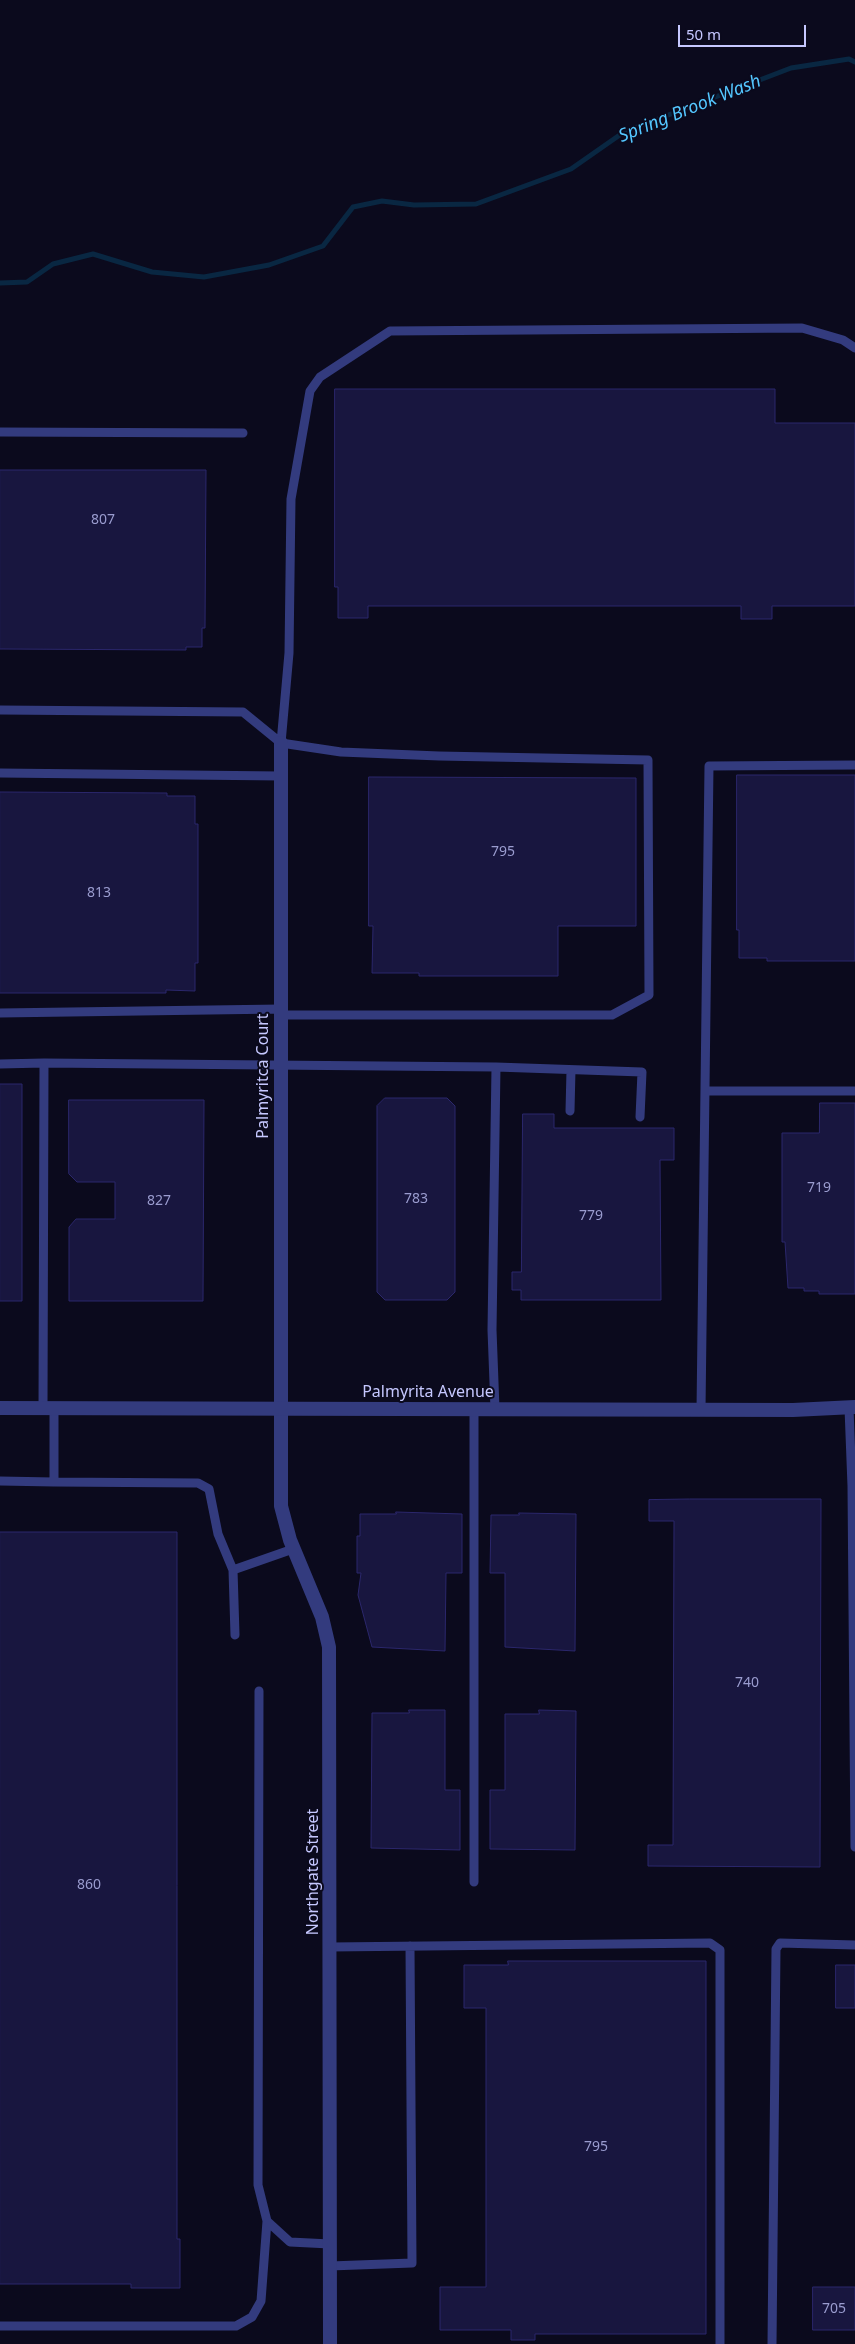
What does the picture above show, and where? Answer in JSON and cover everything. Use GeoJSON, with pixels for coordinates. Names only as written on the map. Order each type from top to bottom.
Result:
{"type":"FeatureCollection","features":[{"type":"Feature","properties":{"kind":"street","name":"Palmyritca Court"},"geometry":{"type":"LineString","coordinates":[[280,744],[280,1409]]}},
{"type":"Feature","properties":{"kind":"street","name":"Palmyrita Avenue"},"geometry":{"type":"LineString","coordinates":[[0,1408],[701,1410],[852,1408]]}},
{"type":"Feature","properties":{"kind":"street","name":"Northgate Street"},"geometry":{"type":"LineString","coordinates":[[280,1409],[282,1506],[293,1549],[322,1617],[329,1647],[330,2344]]}},
{"type":"Feature","properties":{"kind":"lane"},"geometry":{"type":"LineString","coordinates":[[280,744],[289,653],[291,499],[310,391],[320,377],[390,331],[802,328],[843,340],[855,348]]}},
{"type":"Feature","properties":{"kind":"lane"},"geometry":{"type":"LineString","coordinates":[[0,432],[243,432]]}},
{"type":"Feature","properties":{"kind":"lane"},"geometry":{"type":"LineString","coordinates":[[0,710],[243,712],[280,744],[341,752],[648,760],[649,995],[612,1015],[280,1012],[0,1013]]}},
{"type":"Feature","properties":{"kind":"lane"},"geometry":{"type":"LineString","coordinates":[[701,1410],[709,766],[855,765]]}},
{"type":"Feature","properties":{"kind":"lane"},"geometry":{"type":"LineString","coordinates":[[0,772],[280,776]]}},
{"type":"Feature","properties":{"kind":"lane"},"geometry":{"type":"LineString","coordinates":[[44,1063],[49,1408],[54,1482]]}},
{"type":"Feature","properties":{"kind":"lane"},"geometry":{"type":"LineString","coordinates":[[0,1064],[280,1064],[496,1067],[642,1072],[640,1117]]}},
{"type":"Feature","properties":{"kind":"lane"},"geometry":{"type":"LineString","coordinates":[[495,1409],[492,1330],[496,1067]]}},
{"type":"Feature","properties":{"kind":"lane"},"geometry":{"type":"LineString","coordinates":[[570,1111],[571,1070]]}},
{"type":"Feature","properties":{"kind":"lane"},"geometry":{"type":"LineString","coordinates":[[705,1091],[855,1091]]}},
{"type":"Feature","properties":{"kind":"lane"},"geometry":{"type":"LineString","coordinates":[[852,1408],[855,1846]]}},
{"type":"Feature","properties":{"kind":"lane"},"geometry":{"type":"LineString","coordinates":[[474,1409],[474,1882]]}},
{"type":"Feature","properties":{"kind":"lane"},"geometry":{"type":"LineString","coordinates":[[0,1481],[198,1482],[209,1489],[218,1534],[233,1570],[235,1635]]}},
{"type":"Feature","properties":{"kind":"lane"},"geometry":{"type":"LineString","coordinates":[[233,1570],[293,1549]]}},
{"type":"Feature","properties":{"kind":"lane"},"geometry":{"type":"LineString","coordinates":[[0,2326],[236,2326],[252,2317],[261,2301],[267,2221],[258,2185],[259,1691]]}},
{"type":"Feature","properties":{"kind":"lane"},"geometry":{"type":"LineString","coordinates":[[330,1947],[710,1943],[720,1950],[720,2344]]}},
{"type":"Feature","properties":{"kind":"lane"},"geometry":{"type":"LineString","coordinates":[[772,2344],[776,1949],[780,1943],[855,1945]]}},
{"type":"Feature","properties":{"kind":"lane"},"geometry":{"type":"LineString","coordinates":[[330,2266],[412,2263],[410,1946]]}},
{"type":"Feature","properties":{"kind":"lane"},"geometry":{"type":"LineString","coordinates":[[267,2221],[290,2242],[330,2244]]}},
{"type":"Feature","properties":{"kind":"building"},"geometry":{"type":"Polygon","coordinates":[[[335,389],[775,389],[775,423],[855,423],[855,606],[772,606],[772,619],[741,619],[741,606],[368,606],[368,618],[338,618],[338,587],[335,587],[335,389]]]}},
{"type":"Feature","properties":{"kind":"building"},"geometry":{"type":"Polygon","coordinates":[[[0,470],[206,470],[205,628],[202,628],[202,647],[186,647],[186,650],[0,649],[0,470]]]}},
{"type":"Feature","properties":{"kind":"building"},"geometry":{"type":"Polygon","coordinates":[[[737,775],[855,775],[855,961],[767,961],[767,958],[739,958],[739,930],[737,930],[737,775]]]}},
{"type":"Feature","properties":{"kind":"building"},"geometry":{"type":"Polygon","coordinates":[[[369,777],[636,778],[636,926],[558,926],[558,976],[419,976],[419,973],[372,973],[373,926],[369,926],[369,777]]]}},
{"type":"Feature","properties":{"kind":"building"},"geometry":{"type":"Polygon","coordinates":[[[0,792],[167,793],[167,796],[195,796],[195,824],[198,824],[198,963],[195,963],[195,991],[166,990],[166,993],[0,993],[0,792]]]}},
{"type":"Feature","properties":{"kind":"building"},"geometry":{"type":"Polygon","coordinates":[[[0,1084],[22,1084],[22,1301],[0,1301],[0,1084]]]}},
{"type":"Feature","properties":{"kind":"building"},"geometry":{"type":"Polygon","coordinates":[[[385,1098],[447,1098],[455,1106],[455,1292],[447,1300],[385,1300],[377,1292],[377,1106],[385,1098]]]}},
{"type":"Feature","properties":{"kind":"building"},"geometry":{"type":"Polygon","coordinates":[[[69,1100],[204,1100],[203,1301],[69,1301],[69,1227],[76,1219],[115,1219],[115,1182],[77,1182],[69,1174],[69,1100]]]}},
{"type":"Feature","properties":{"kind":"building"},"geometry":{"type":"Polygon","coordinates":[[[820,1103],[855,1103],[855,1294],[819,1294],[819,1291],[804,1291],[804,1288],[788,1288],[785,1242],[782,1242],[782,1133],[819,1133],[820,1103]]]}},
{"type":"Feature","properties":{"kind":"building"},"geometry":{"type":"Polygon","coordinates":[[[523,1114],[554,1114],[554,1128],[674,1128],[674,1160],[660,1160],[661,1300],[521,1300],[521,1290],[512,1290],[512,1272],[521,1272],[523,1114]]]}},
{"type":"Feature","properties":{"kind":"building"},"geometry":{"type":"Polygon","coordinates":[[[821,1499],[820,1867],[648,1866],[648,1845],[673,1845],[674,1521],[649,1521],[649,1500],[821,1499]]]}},
{"type":"Feature","properties":{"kind":"building"},"geometry":{"type":"Polygon","coordinates":[[[396,1512],[462,1514],[462,1573],[446,1573],[445,1651],[372,1647],[358,1595],[361,1573],[357,1573],[357,1536],[360,1536],[360,1514],[396,1514],[396,1512]]]}},
{"type":"Feature","properties":{"kind":"building"},"geometry":{"type":"Polygon","coordinates":[[[519,1513],[576,1514],[575,1651],[505,1647],[505,1573],[490,1573],[491,1515],[519,1515],[519,1513]]]}},
{"type":"Feature","properties":{"kind":"building"},"geometry":{"type":"Polygon","coordinates":[[[0,1532],[177,1532],[177,2239],[180,2239],[180,2288],[131,2288],[131,2284],[0,2284],[0,1532]]]}},
{"type":"Feature","properties":{"kind":"building"},"geometry":{"type":"Polygon","coordinates":[[[409,1710],[445,1710],[445,1790],[460,1790],[460,1850],[371,1848],[372,1713],[409,1713],[409,1710]]]}},
{"type":"Feature","properties":{"kind":"building"},"geometry":{"type":"Polygon","coordinates":[[[539,1710],[576,1711],[575,1850],[490,1849],[490,1790],[505,1790],[505,1714],[539,1714],[539,1710]]]}},
{"type":"Feature","properties":{"kind":"building"},"geometry":{"type":"Polygon","coordinates":[[[508,1961],[706,1961],[706,2334],[535,2334],[535,2340],[511,2340],[511,2330],[440,2330],[440,2287],[486,2287],[486,2008],[464,2008],[464,1965],[508,1965],[508,1961]]]}},
{"type":"Feature","properties":{"kind":"building"},"geometry":{"type":"Polygon","coordinates":[[[836,1965],[855,1965],[855,2008],[836,2008],[836,1965]]]}},
{"type":"Feature","properties":{"kind":"building"},"geometry":{"type":"Polygon","coordinates":[[[813,2287],[855,2287],[855,2330],[813,2330],[813,2287]]]}},
{"type":"Feature","properties":{"kind":"waterway","name":"Spring Brook Wash"},"geometry":{"type":"LineString","coordinates":[[0,283],[27,282],[53,264],[93,254],[152,272],[204,277],[269,265],[323,246],[353,207],[382,201],[414,205],[476,204],[571,169],[624,132],[791,68],[849,59],[855,62]]}}]}
